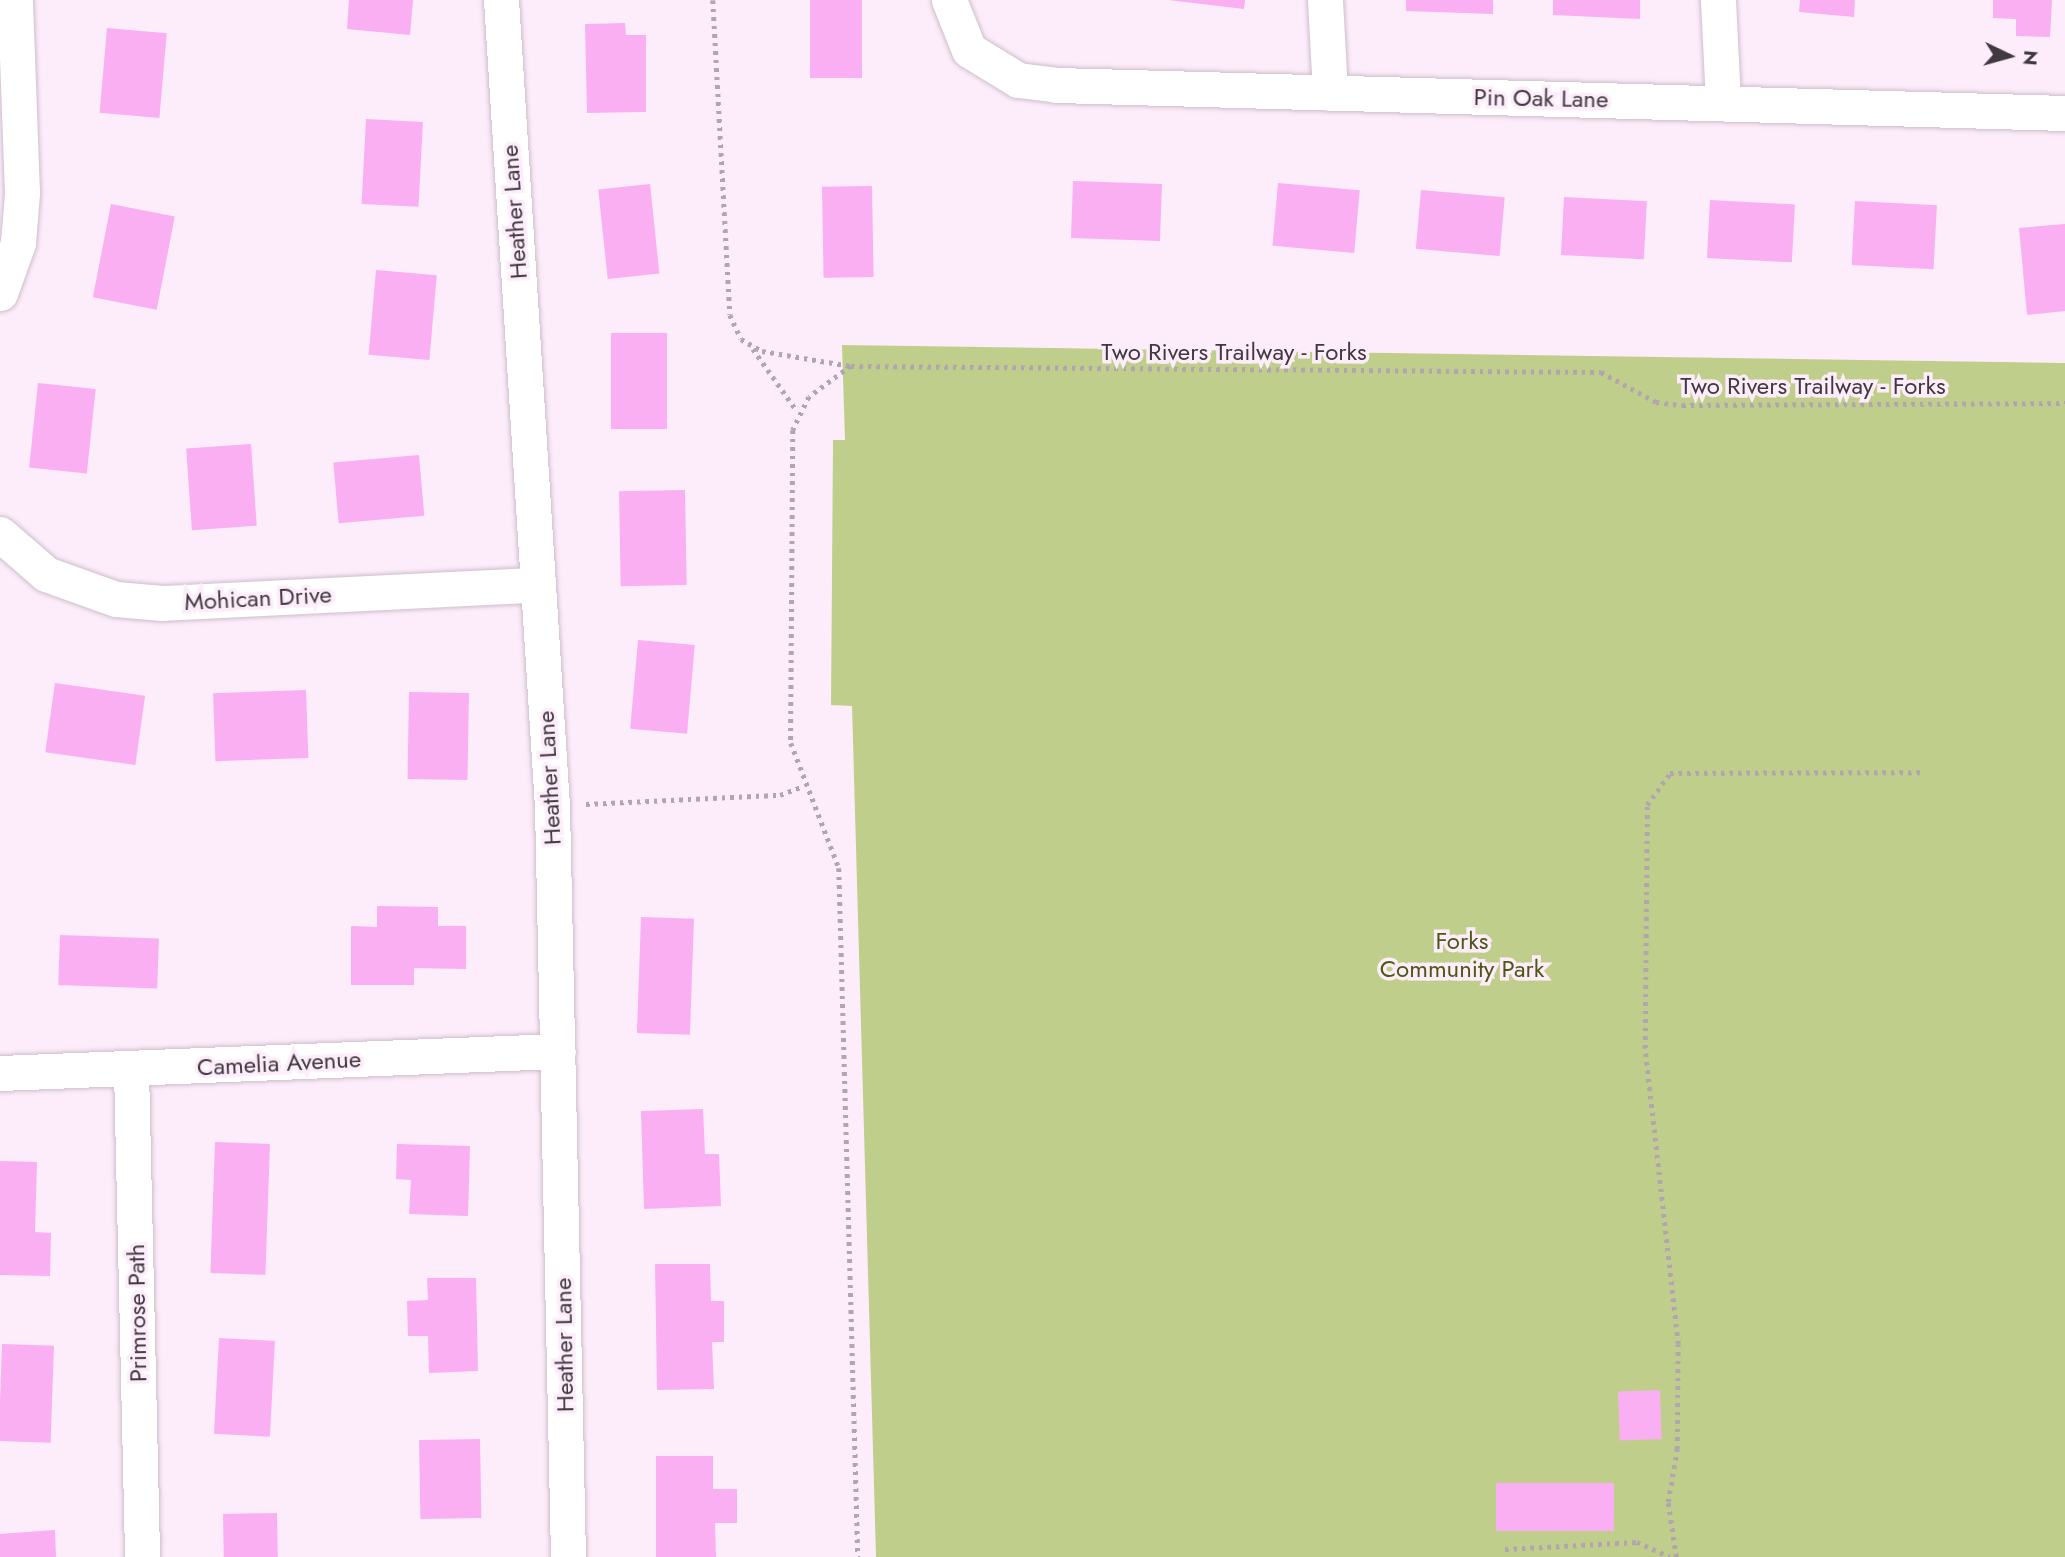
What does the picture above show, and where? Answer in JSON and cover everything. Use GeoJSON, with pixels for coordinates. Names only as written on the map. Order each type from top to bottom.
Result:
{"type":"FeatureCollection","features":[{"type":"Feature","properties":{"kind":"street"},"geometry":{"type":"LineString","coordinates":[[0,293],[18,243],[22,193],[15,0]]}},
{"type":"Feature","properties":{"kind":"street","name":"Heather Lane"},"geometry":{"type":"LineString","coordinates":[[501,0],[552,806],[568,1557]]}},
{"type":"Feature","properties":{"kind":"street","name":"Pin Oak Lane"},"geometry":{"type":"LineString","coordinates":[[949,0],[969,50],[1018,80],[1330,93],[2065,114]]}},
{"type":"Feature","properties":{"kind":"street"},"geometry":{"type":"LineString","coordinates":[[1325,0],[1330,93]]}},
{"type":"Feature","properties":{"kind":"street"},"geometry":{"type":"LineString","coordinates":[[1718,0],[1723,103]]}},
{"type":"Feature","properties":{"kind":"street","name":"Mohican Drive"},"geometry":{"type":"LineString","coordinates":[[0,534],[46,574],[116,599],[162,603],[536,585]]}},
{"type":"Feature","properties":{"kind":"street","name":"Camelia Avenue"},"geometry":{"type":"LineString","coordinates":[[0,1073],[558,1051]]}},
{"type":"Feature","properties":{"kind":"street","name":"Primrose Path"},"geometry":{"type":"LineString","coordinates":[[131,1069],[142,1557]]}},
{"type":"Feature","properties":{"kind":"path"},"geometry":{"type":"LineString","coordinates":[[713,0],[730,316],[797,411]]}},
{"type":"Feature","properties":{"kind":"path","name":"Two Rivers Trailway - Forks"},"geometry":{"type":"LineString","coordinates":[[753,348],[851,366],[1601,372],[1656,402],[1682,405],[2065,403]]}},
{"type":"Feature","properties":{"kind":"path"},"geometry":{"type":"LineString","coordinates":[[851,366],[825,381],[797,411],[790,458],[791,743],[803,786],[827,825],[839,868],[858,1557]]}},
{"type":"Feature","properties":{"kind":"path"},"geometry":{"type":"LineString","coordinates":[[1676,1557],[1668,1502],[1679,1425],[1678,1344],[1645,1048],[1647,805],[1670,773],[1920,772]]}},
{"type":"Feature","properties":{"kind":"path"},"geometry":{"type":"LineString","coordinates":[[552,806],[780,795],[803,786]]}},
{"type":"Feature","properties":{"kind":"path"},"geometry":{"type":"LineString","coordinates":[[1505,1549],[1637,1542],[1670,1557]]}},
{"type":"Feature","properties":{"kind":"green space","name":"Forks Community Park"},"geometry":{"type":"Polygon","coordinates":[[[842,345],[2065,363],[2065,1557],[876,1557],[852,706],[831,705],[833,440],[845,440],[842,345]]]}},
{"type":"Feature","properties":{"kind":"building"},"geometry":{"type":"Polygon","coordinates":[[[349,0],[413,0],[410,35],[347,29],[349,0]]]}},
{"type":"Feature","properties":{"kind":"building"},"geometry":{"type":"Polygon","coordinates":[[[810,0],[862,0],[862,78],[810,78],[810,0]]]}},
{"type":"Feature","properties":{"kind":"building"},"geometry":{"type":"Polygon","coordinates":[[[1168,0],[1245,0],[1244,9],[1168,0]]]}},
{"type":"Feature","properties":{"kind":"building"},"geometry":{"type":"Polygon","coordinates":[[[1406,0],[1493,0],[1493,14],[1406,11],[1406,0]]]}},
{"type":"Feature","properties":{"kind":"building"},"geometry":{"type":"Polygon","coordinates":[[[1553,0],[1640,0],[1640,19],[1553,15],[1553,0]]]}},
{"type":"Feature","properties":{"kind":"building"},"geometry":{"type":"Polygon","coordinates":[[[1800,0],[1855,0],[1854,17],[1799,12],[1800,0]]]}},
{"type":"Feature","properties":{"kind":"building"},"geometry":{"type":"Polygon","coordinates":[[[1993,0],[2052,0],[2050,37],[2016,36],[2016,19],[1993,18],[1993,0]]]}},
{"type":"Feature","properties":{"kind":"building"},"geometry":{"type":"Polygon","coordinates":[[[625,23],[626,35],[646,35],[646,112],[587,113],[585,24],[625,23]]]}},
{"type":"Feature","properties":{"kind":"building"},"geometry":{"type":"Polygon","coordinates":[[[107,28],[167,33],[159,118],[100,113],[107,28]]]}},
{"type":"Feature","properties":{"kind":"building"},"geometry":{"type":"Polygon","coordinates":[[[366,119],[423,122],[418,207],[362,204],[366,119]]]}},
{"type":"Feature","properties":{"kind":"building"},"geometry":{"type":"Polygon","coordinates":[[[1073,181],[1162,184],[1160,241],[1071,238],[1073,181]]]}},
{"type":"Feature","properties":{"kind":"building"},"geometry":{"type":"Polygon","coordinates":[[[1278,183],[1360,190],[1354,253],[1273,246],[1278,183]]]}},
{"type":"Feature","properties":{"kind":"building"},"geometry":{"type":"Polygon","coordinates":[[[650,184],[659,274],[608,279],[598,189],[650,184]]]}},
{"type":"Feature","properties":{"kind":"building"},"geometry":{"type":"Polygon","coordinates":[[[872,186],[874,277],[824,278],[822,187],[872,186]]]}},
{"type":"Feature","properties":{"kind":"building"},"geometry":{"type":"Polygon","coordinates":[[[1421,190],[1505,197],[1500,256],[1416,249],[1421,190]]]}},
{"type":"Feature","properties":{"kind":"building"},"geometry":{"type":"Polygon","coordinates":[[[1564,197],[1647,201],[1644,259],[1561,255],[1564,197]]]}},
{"type":"Feature","properties":{"kind":"building"},"geometry":{"type":"Polygon","coordinates":[[[1710,200],[1795,204],[1792,262],[1707,258],[1710,200]]]}},
{"type":"Feature","properties":{"kind":"building"},"geometry":{"type":"Polygon","coordinates":[[[1855,201],[1937,205],[1934,269],[1852,265],[1855,201]]]}},
{"type":"Feature","properties":{"kind":"building"},"geometry":{"type":"Polygon","coordinates":[[[111,204],[175,216],[157,310],[93,297],[111,204]]]}},
{"type":"Feature","properties":{"kind":"building"},"geometry":{"type":"Polygon","coordinates":[[[2065,224],[2065,311],[2027,315],[2019,228],[2065,224]]]}},
{"type":"Feature","properties":{"kind":"building"},"geometry":{"type":"Polygon","coordinates":[[[376,270],[437,275],[429,360],[369,355],[376,270]]]}},
{"type":"Feature","properties":{"kind":"building"},"geometry":{"type":"Polygon","coordinates":[[[611,333],[667,333],[667,429],[611,429],[611,333]]]}},
{"type":"Feature","properties":{"kind":"building"},"geometry":{"type":"Polygon","coordinates":[[[38,383],[96,389],[87,474],[29,468],[38,383]]]}},
{"type":"Feature","properties":{"kind":"building"},"geometry":{"type":"Polygon","coordinates":[[[251,444],[257,526],[192,530],[186,449],[251,444]]]}},
{"type":"Feature","properties":{"kind":"building"},"geometry":{"type":"Polygon","coordinates":[[[419,455],[424,516],[339,523],[333,462],[419,455]]]}},
{"type":"Feature","properties":{"kind":"building"},"geometry":{"type":"Polygon","coordinates":[[[685,490],[687,585],[621,586],[619,491],[685,490]]]}},
{"type":"Feature","properties":{"kind":"building"},"geometry":{"type":"Polygon","coordinates":[[[638,640],[695,645],[687,734],[630,729],[638,640]]]}},
{"type":"Feature","properties":{"kind":"building"},"geometry":{"type":"Polygon","coordinates":[[[55,683],[145,696],[135,765],[45,752],[55,683]]]}},
{"type":"Feature","properties":{"kind":"building"},"geometry":{"type":"Polygon","coordinates":[[[306,690],[308,758],[215,761],[213,693],[306,690]]]}},
{"type":"Feature","properties":{"kind":"building"},"geometry":{"type":"Polygon","coordinates":[[[409,692],[469,693],[467,780],[407,779],[409,692]]]}},
{"type":"Feature","properties":{"kind":"building"},"geometry":{"type":"Polygon","coordinates":[[[377,906],[438,907],[438,926],[466,926],[466,969],[414,968],[414,985],[351,985],[351,926],[377,927],[377,906]]]}},
{"type":"Feature","properties":{"kind":"building"},"geometry":{"type":"Polygon","coordinates":[[[641,917],[694,919],[690,1035],[637,1033],[641,917]]]}},
{"type":"Feature","properties":{"kind":"building"},"geometry":{"type":"Polygon","coordinates":[[[60,935],[159,938],[157,988],[58,985],[60,935]]]}},
{"type":"Feature","properties":{"kind":"building"},"geometry":{"type":"Polygon","coordinates":[[[703,1109],[705,1154],[719,1154],[721,1206],[644,1209],[641,1111],[703,1109]]]}},
{"type":"Feature","properties":{"kind":"building"},"geometry":{"type":"Polygon","coordinates":[[[215,1142],[270,1144],[265,1275],[210,1273],[215,1142]]]}},
{"type":"Feature","properties":{"kind":"building"},"geometry":{"type":"Polygon","coordinates":[[[397,1144],[470,1146],[468,1216],[409,1214],[411,1180],[396,1179],[397,1144]]]}},
{"type":"Feature","properties":{"kind":"building"},"geometry":{"type":"Polygon","coordinates":[[[0,1161],[37,1162],[35,1232],[51,1233],[50,1276],[0,1275],[0,1161]]]}},
{"type":"Feature","properties":{"kind":"building"},"geometry":{"type":"Polygon","coordinates":[[[655,1264],[710,1264],[711,1301],[724,1301],[724,1342],[712,1342],[714,1389],[657,1390],[655,1264]]]}},
{"type":"Feature","properties":{"kind":"building"},"geometry":{"type":"Polygon","coordinates":[[[427,1278],[476,1278],[478,1371],[429,1373],[428,1336],[408,1336],[407,1301],[428,1300],[427,1278]]]}},
{"type":"Feature","properties":{"kind":"building"},"geometry":{"type":"Polygon","coordinates":[[[219,1338],[275,1341],[270,1437],[214,1434],[219,1338]]]}},
{"type":"Feature","properties":{"kind":"building"},"geometry":{"type":"Polygon","coordinates":[[[2,1344],[54,1346],[51,1443],[0,1441],[2,1344]]]}},
{"type":"Feature","properties":{"kind":"building"},"geometry":{"type":"Polygon","coordinates":[[[1660,1390],[1662,1439],[1620,1440],[1618,1391],[1660,1390]]]}},
{"type":"Feature","properties":{"kind":"building"},"geometry":{"type":"Polygon","coordinates":[[[480,1439],[481,1518],[420,1519],[419,1440],[480,1439]]]}},
{"type":"Feature","properties":{"kind":"building"},"geometry":{"type":"Polygon","coordinates":[[[656,1456],[713,1456],[713,1489],[737,1489],[737,1523],[715,1523],[716,1557],[656,1557],[656,1456]]]}},
{"type":"Feature","properties":{"kind":"building"},"geometry":{"type":"Polygon","coordinates":[[[1496,1483],[1614,1483],[1614,1531],[1496,1531],[1496,1483]]]}},
{"type":"Feature","properties":{"kind":"building"},"geometry":{"type":"Polygon","coordinates":[[[277,1513],[278,1557],[224,1557],[223,1514],[277,1513]]]}},
{"type":"Feature","properties":{"kind":"building"},"geometry":{"type":"Polygon","coordinates":[[[55,1530],[56,1557],[0,1557],[0,1534],[55,1530]]]}}]}
